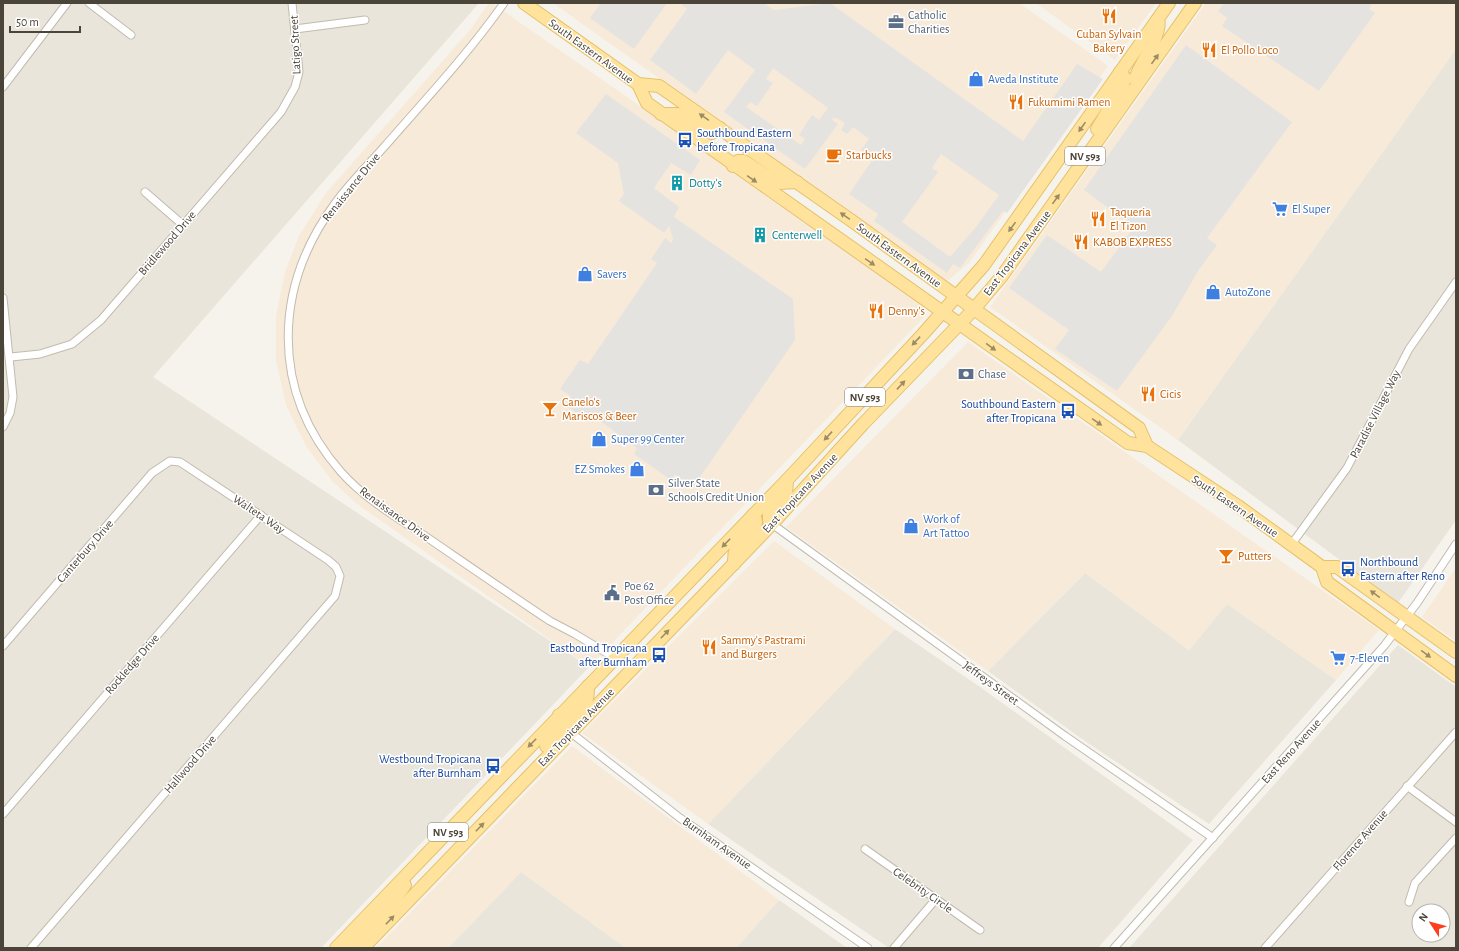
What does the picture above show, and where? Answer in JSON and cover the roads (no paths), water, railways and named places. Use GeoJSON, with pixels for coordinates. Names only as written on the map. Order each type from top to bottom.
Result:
{"type":"FeatureCollection","features":[{"type":"Feature","properties":{"kind":"main road","name":"South Eastern Avenue"},"geometry":{"type":"LineString","coordinates":[[524,3],[638,84],[659,86],[797,182],[1139,428],[1147,446]]}},
{"type":"Feature","properties":{"kind":"main road","name":"East Tropicana Avenue"},"geometry":{"type":"LineString","coordinates":[[336,948],[787,480],[942,312],[996,248],[1169,3]]}},
{"type":"Feature","properties":{"kind":"main road","name":"East Tropicana Avenue"},"geometry":{"type":"LineString","coordinates":[[363,947],[734,564],[974,309],[1002,276],[1195,3]]}},
{"type":"Feature","properties":{"kind":"main road"},"geometry":{"type":"LineString","coordinates":[[1134,88],[1137,72],[1158,31],[1160,24],[1158,18]]}},
{"type":"Feature","properties":{"kind":"main road"},"geometry":{"type":"LineString","coordinates":[[1081,163],[1097,129],[1123,85],[1125,78],[1120,72]]}},
{"type":"Feature","properties":{"kind":"main road","name":"South Eastern Avenue"},"geometry":{"type":"LineString","coordinates":[[638,84],[646,103],[661,114],[1128,443],[1147,446],[1292,545],[1322,567],[1327,582],[1456,676]]}},
{"type":"Feature","properties":{"kind":"main road"},"geometry":{"type":"LineString","coordinates":[[661,114],[679,114],[704,132],[712,133],[720,128]]}},
{"type":"Feature","properties":{"kind":"main road"},"geometry":{"type":"LineString","coordinates":[[733,166],[738,161],[744,161],[778,183],[797,182]]}},
{"type":"Feature","properties":{"kind":"main road"},"geometry":{"type":"LineString","coordinates":[[772,524],[769,521],[769,515],[786,495],[787,480]]}},
{"type":"Feature","properties":{"kind":"main road"},"geometry":{"type":"LineString","coordinates":[[734,564],[736,548],[754,529],[756,524],[756,519],[753,515]]}},
{"type":"Feature","properties":{"kind":"main road","name":"South Eastern Avenue"},"geometry":{"type":"LineString","coordinates":[[1322,567],[1337,567],[1456,652]]}},
{"type":"Feature","properties":{"kind":"main road"},"geometry":{"type":"LineString","coordinates":[[570,732],[567,728],[568,723],[586,702],[588,686]]}},
{"type":"Feature","properties":{"kind":"main road"},"geometry":{"type":"LineString","coordinates":[[537,766],[542,750],[556,735],[560,727],[561,720],[559,715]]}},
{"type":"Feature","properties":{"kind":"main road"},"geometry":{"type":"LineString","coordinates":[[363,947],[368,931],[402,890],[416,865]]}},
{"type":"Feature","properties":{"kind":"main road"},"geometry":{"type":"LineString","coordinates":[[350,948],[359,932],[360,924]]}},
{"type":"Feature","properties":{"kind":"street"},"geometry":{"type":"LineString","coordinates":[[3,87],[67,3]]}},
{"type":"Feature","properties":{"kind":"street"},"geometry":{"type":"LineString","coordinates":[[89,3],[131,35]]}},
{"type":"Feature","properties":{"kind":"street","name":"Latigo Street"},"geometry":{"type":"LineString","coordinates":[[292,3],[299,72],[295,87]]}},
{"type":"Feature","properties":{"kind":"street","name":"Renaissance Drive"},"geometry":{"type":"LineString","coordinates":[[504,3],[480,38],[336,201],[313,236],[297,274],[288,317],[289,359],[298,401],[317,439],[341,472],[373,502],[550,621],[576,634],[615,658]]}},
{"type":"Feature","properties":{"kind":"street"},"geometry":{"type":"LineString","coordinates":[[295,30],[365,20]]}},
{"type":"Feature","properties":{"kind":"street","name":"Bridlewood Drive"},"geometry":{"type":"LineString","coordinates":[[11,357],[40,354],[72,344],[101,320],[281,112],[295,87]]}},
{"type":"Feature","properties":{"kind":"street"},"geometry":{"type":"LineString","coordinates":[[145,192],[182,226]]}},
{"type":"Feature","properties":{"kind":"street","name":"Paradise Village Way"},"geometry":{"type":"LineString","coordinates":[[1292,545],[1347,468],[1409,349],[1456,282]]}},
{"type":"Feature","properties":{"kind":"street"},"geometry":{"type":"LineString","coordinates":[[3,298],[11,357],[13,397],[10,413],[3,427]]}},
{"type":"Feature","properties":{"kind":"street","name":"Walteta Way"},"geometry":{"type":"LineString","coordinates":[[170,461],[180,462],[328,560],[336,567],[340,576]]}},
{"type":"Feature","properties":{"kind":"street","name":"Canterbury Drive"},"geometry":{"type":"LineString","coordinates":[[3,646],[152,473],[170,461]]}},
{"type":"Feature","properties":{"kind":"street","name":"Rockledge Drive"},"geometry":{"type":"LineString","coordinates":[[3,814],[261,515]]}},
{"type":"Feature","properties":{"kind":"street","name":"Jeffreys Street"},"geometry":{"type":"LineString","coordinates":[[772,524],[1065,736],[1213,838]]}},
{"type":"Feature","properties":{"kind":"street","name":"East Reno Avenue"},"geometry":{"type":"LineString","coordinates":[[1114,948],[1396,632],[1456,544]]}},
{"type":"Feature","properties":{"kind":"street","name":"Hallwood Drive"},"geometry":{"type":"LineString","coordinates":[[31,948],[336,596],[340,576]]}},
{"type":"Feature","properties":{"kind":"street","name":"Burnham Avenue"},"geometry":{"type":"LineString","coordinates":[[570,732],[680,818],[868,948]]}},
{"type":"Feature","properties":{"kind":"street","name":"Florence Avenue"},"geometry":{"type":"LineString","coordinates":[[1267,945],[1456,732]]}},
{"type":"Feature","properties":{"kind":"street"},"geometry":{"type":"LineString","coordinates":[[1407,786],[1456,822]]}},
{"type":"Feature","properties":{"kind":"street"},"geometry":{"type":"LineString","coordinates":[[1409,902],[1414,883],[1456,838]]}},
{"type":"Feature","properties":{"kind":"street","name":"Celebrity Circle"},"geometry":{"type":"LineString","coordinates":[[866,849],[980,930]]}},
{"type":"Feature","properties":{"kind":"street"},"geometry":{"type":"LineString","coordinates":[[894,948],[936,899]]}},
{"type":"Feature","properties":{"kind":"street"},"geometry":{"type":"LineString","coordinates":[[1267,945],[1276,948]]}},
{"type":"Feature","properties":{"kind":"place","name":"Cuban Sylvain Bakery"},"geometry":{"type":"Point","coordinates":[1109,16]}},
{"type":"Feature","properties":{"kind":"place","name":"Catholic Charities"},"geometry":{"type":"Point","coordinates":[896,22]}},
{"type":"Feature","properties":{"kind":"place","name":"El Pollo Loco"},"geometry":{"type":"Point","coordinates":[1209,50]}},
{"type":"Feature","properties":{"kind":"place","name":"Aveda Institute"},"geometry":{"type":"Point","coordinates":[976,79]}},
{"type":"Feature","properties":{"kind":"place","name":"Fukumimi Ramen"},"geometry":{"type":"Point","coordinates":[1016,102]}},
{"type":"Feature","properties":{"kind":"place","name":"Southbound Eastern before Tropicana"},"geometry":{"type":"Point","coordinates":[685,140]}},
{"type":"Feature","properties":{"kind":"place","name":"Starbucks"},"geometry":{"type":"Point","coordinates":[834,155]}},
{"type":"Feature","properties":{"kind":"place","name":"Dotty's"},"geometry":{"type":"Point","coordinates":[677,183]}},
{"type":"Feature","properties":{"kind":"place","name":"El Super"},"geometry":{"type":"Point","coordinates":[1280,209]}},
{"type":"Feature","properties":{"kind":"place","name":"Taqueria El Tizon"},"geometry":{"type":"Point","coordinates":[1098,219]}},
{"type":"Feature","properties":{"kind":"place","name":"Centerwell"},"geometry":{"type":"Point","coordinates":[760,235]}},
{"type":"Feature","properties":{"kind":"place","name":"KABOB EXPRESS"},"geometry":{"type":"Point","coordinates":[1081,242]}},
{"type":"Feature","properties":{"kind":"place","name":"Savers"},"geometry":{"type":"Point","coordinates":[585,274]}},
{"type":"Feature","properties":{"kind":"place","name":"AutoZone"},"geometry":{"type":"Point","coordinates":[1213,292]}},
{"type":"Feature","properties":{"kind":"place","name":"Denny's"},"geometry":{"type":"Point","coordinates":[876,311]}},
{"type":"Feature","properties":{"kind":"place","name":"Chase"},"geometry":{"type":"Point","coordinates":[966,374]}},
{"type":"Feature","properties":{"kind":"place","name":"Cicis"},"geometry":{"type":"Point","coordinates":[1148,394]}},
{"type":"Feature","properties":{"kind":"place","name":"Canelo's Mariscos & Beer"},"geometry":{"type":"Point","coordinates":[550,409]}},
{"type":"Feature","properties":{"kind":"place","name":"Southbound Eastern after Tropicana"},"geometry":{"type":"Point","coordinates":[1068,411]}},
{"type":"Feature","properties":{"kind":"place","name":"Super 99 Center"},"geometry":{"type":"Point","coordinates":[599,439]}},
{"type":"Feature","properties":{"kind":"place","name":"EZ Smokes"},"geometry":{"type":"Point","coordinates":[637,469]}},
{"type":"Feature","properties":{"kind":"place","name":"Silver State Schools Credit Union"},"geometry":{"type":"Point","coordinates":[656,490]}},
{"type":"Feature","properties":{"kind":"place","name":"Work of Art Tattoo"},"geometry":{"type":"Point","coordinates":[911,526]}},
{"type":"Feature","properties":{"kind":"place","name":"Putters"},"geometry":{"type":"Point","coordinates":[1226,556]}},
{"type":"Feature","properties":{"kind":"place","name":"Northbound Eastern after Reno"},"geometry":{"type":"Point","coordinates":[1348,569]}},
{"type":"Feature","properties":{"kind":"place","name":"Poe 62 Post Office"},"geometry":{"type":"Point","coordinates":[612,593]}},
{"type":"Feature","properties":{"kind":"place","name":"Sammy's Pastrami and Burgers"},"geometry":{"type":"Point","coordinates":[709,647]}},
{"type":"Feature","properties":{"kind":"place","name":"Eastbound Tropicana after Burnham"},"geometry":{"type":"Point","coordinates":[659,655]}},
{"type":"Feature","properties":{"kind":"place","name":"7-Eleven"},"geometry":{"type":"Point","coordinates":[1338,658]}},
{"type":"Feature","properties":{"kind":"place","name":"Westbound Tropicana after Burnham"},"geometry":{"type":"Point","coordinates":[493,766]}}]}
